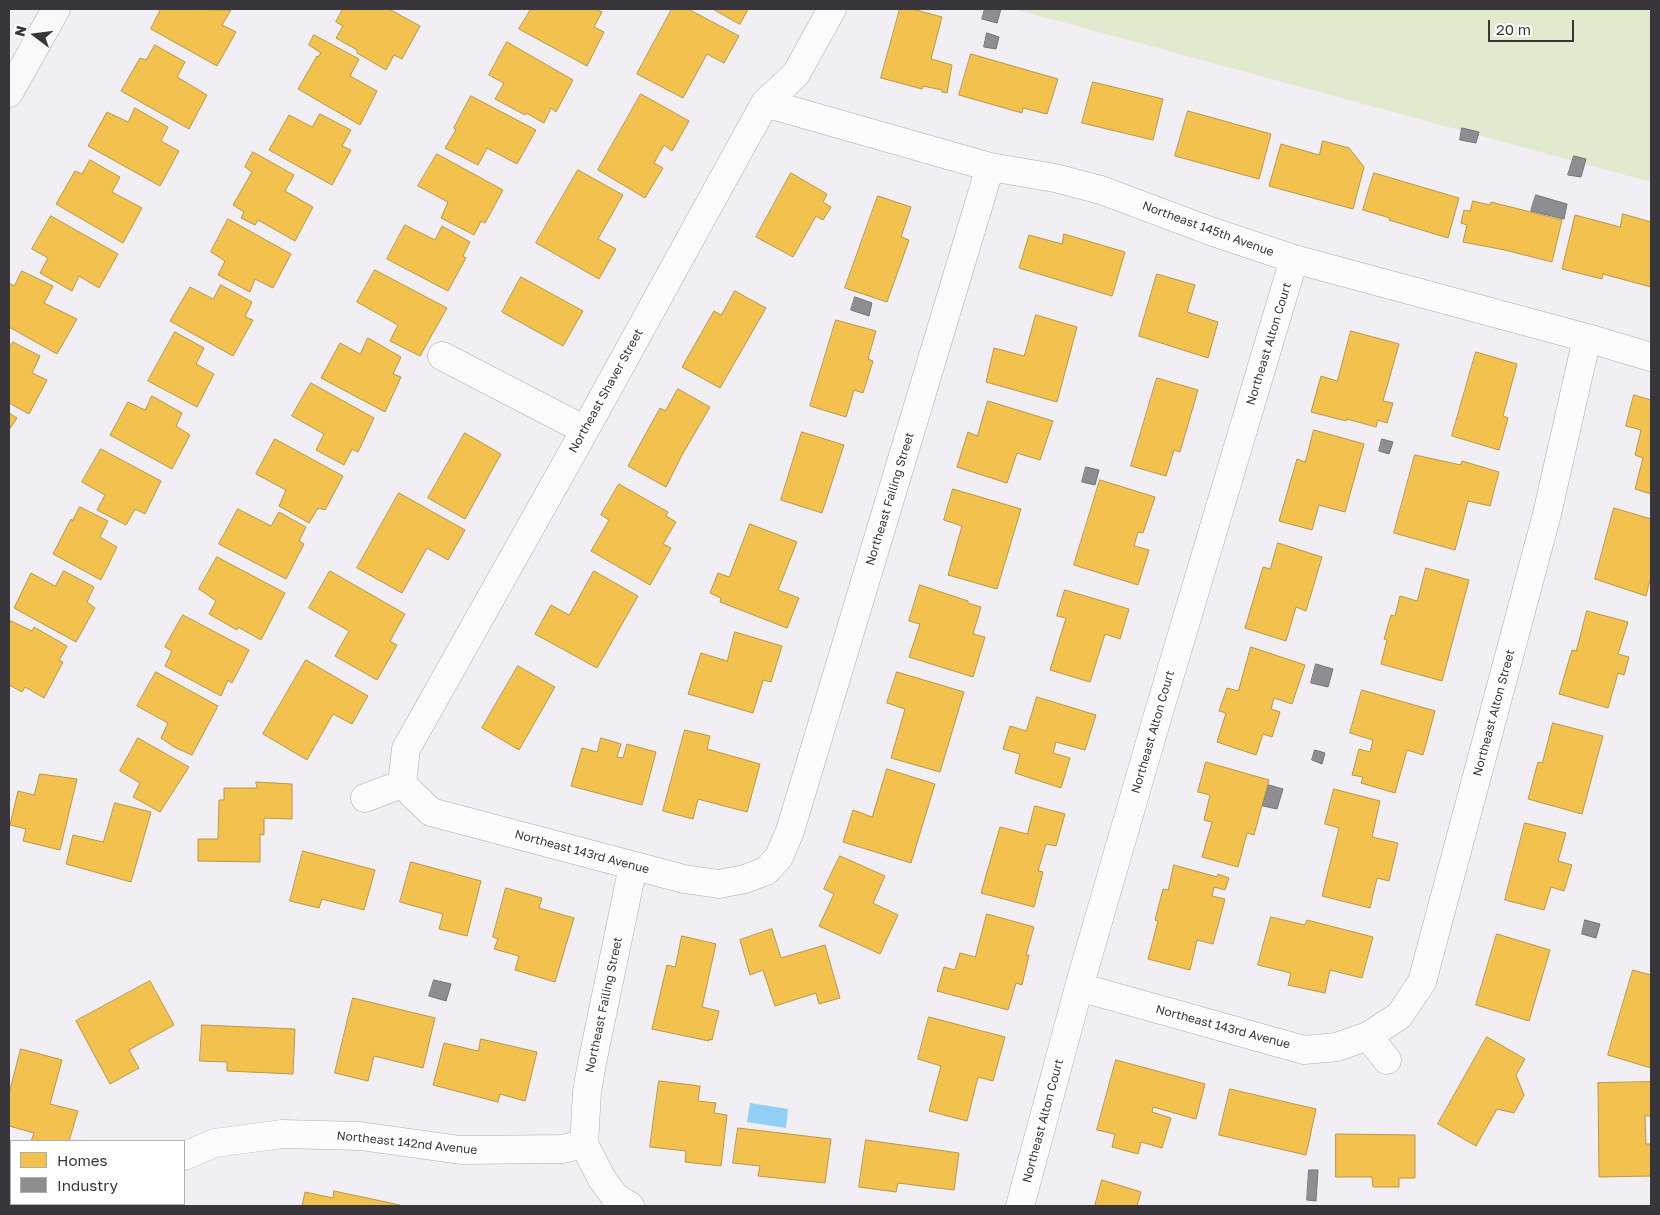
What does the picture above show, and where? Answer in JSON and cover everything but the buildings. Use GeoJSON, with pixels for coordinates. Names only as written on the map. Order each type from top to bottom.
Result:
{"type":"FeatureCollection","features":[{"type":"Feature","properties":{"kind":"main road"},"geometry":{"type":"LineString","coordinates":[[9,94],[56,9]]}},
{"type":"Feature","properties":{"kind":"street","name":"Northeast Shaver Street"},"geometry":{"type":"LineString","coordinates":[[402,784],[406,749],[585,430],[765,103],[796,74],[832,9]]}},
{"type":"Feature","properties":{"kind":"street","name":"Northeast 145th Avenue"},"geometry":{"type":"LineString","coordinates":[[765,103],[990,167],[1055,178],[1101,190],[1213,232],[1294,259],[1651,357]]}},
{"type":"Feature","properties":{"kind":"street","name":"Northeast Failing Street"},"geometry":{"type":"LineString","coordinates":[[790,830],[990,167]]}},
{"type":"Feature","properties":{"kind":"street","name":"Northeast Alton Court"},"geometry":{"type":"LineString","coordinates":[[1020,1206],[1079,987],[1294,259]]}},
{"type":"Feature","properties":{"kind":"street","name":"Northeast Alton Street"},"geometry":{"type":"LineString","coordinates":[[1368,1036],[1399,1016],[1422,982],[1547,514],[1587,338]]}},
{"type":"Feature","properties":{"kind":"street"},"geometry":{"type":"LineString","coordinates":[[442,356],[585,430]]}},
{"type":"Feature","properties":{"kind":"street"},"geometry":{"type":"LineString","coordinates":[[365,798],[402,784]]}},
{"type":"Feature","properties":{"kind":"street","name":"Northeast 143rd Avenue"},"geometry":{"type":"LineString","coordinates":[[402,784],[431,812],[684,879],[719,884],[746,879],[766,871],[779,857],[790,830]]}},
{"type":"Feature","properties":{"kind":"street","name":"Northeast Failing Street"},"geometry":{"type":"LineString","coordinates":[[584,1144],[587,1092],[592,1063],[634,866]]}},
{"type":"Feature","properties":{"kind":"street","name":"Northeast 143rd Avenue"},"geometry":{"type":"LineString","coordinates":[[1079,987],[1304,1050],[1337,1047],[1368,1036]]}},
{"type":"Feature","properties":{"kind":"street"},"geometry":{"type":"LineString","coordinates":[[1368,1036],[1387,1060]]}},
{"type":"Feature","properties":{"kind":"street","name":"Northeast 142nd Avenue"},"geometry":{"type":"LineString","coordinates":[[185,1156],[215,1143],[282,1134],[360,1136],[462,1150],[562,1149],[584,1144]]}},
{"type":"Feature","properties":{"kind":"street"},"geometry":{"type":"LineString","coordinates":[[584,1144],[602,1179],[615,1197],[630,1206]]}},
{"type":"Feature","properties":{"kind":"green space"},"geometry":{"type":"Polygon","coordinates":[[[1014,9],[1651,9],[1651,182],[1014,9]]]}},
{"type":"Feature","properties":{"kind":"water"},"geometry":{"type":"Polygon","coordinates":[[[750,1103],[788,1109],[786,1128],[747,1122],[750,1103]]]}}]}
